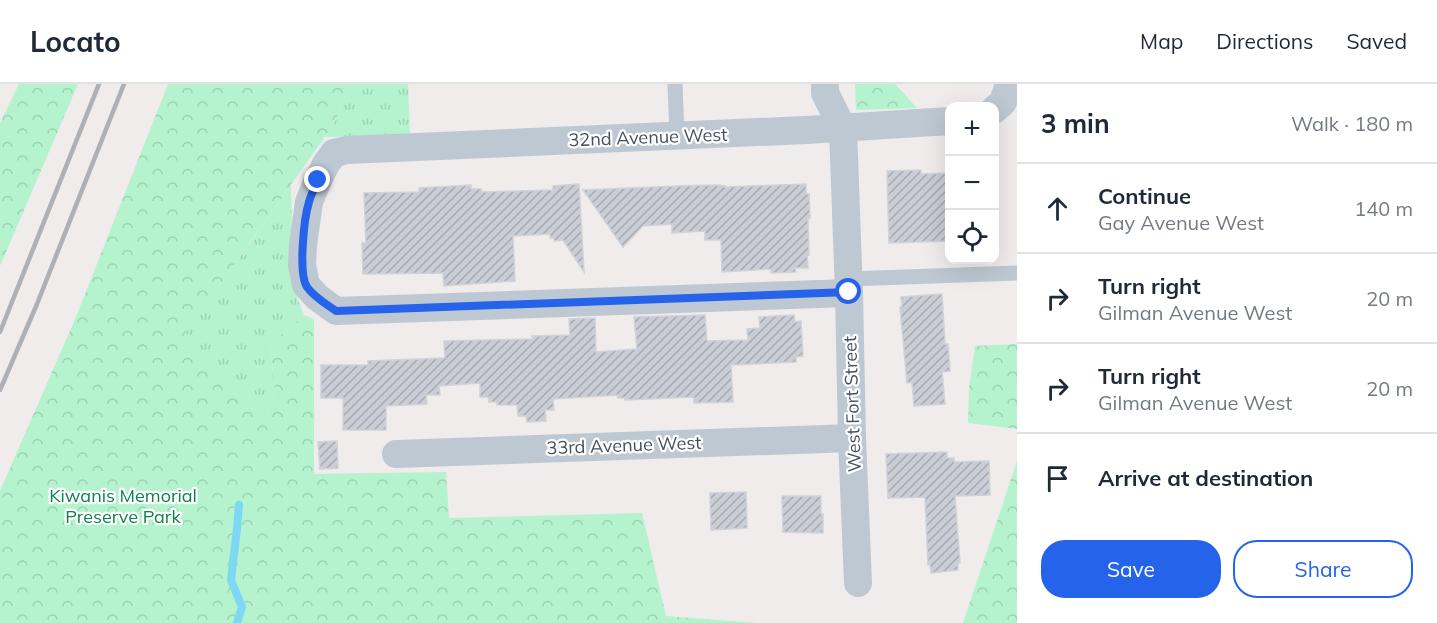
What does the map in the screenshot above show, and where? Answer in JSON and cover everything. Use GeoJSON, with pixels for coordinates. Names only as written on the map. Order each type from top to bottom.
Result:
{"type":"FeatureCollection","features":[{"type":"Feature","properties":{"kind":"street","name":"West Fort Street"},"geometry":{"type":"LineString","coordinates":[[825,84],[825,93],[843,129],[858,583]]}},
{"type":"Feature","properties":{"kind":"street"},"geometry":{"type":"LineString","coordinates":[[999,106],[1003,102],[1009,84]]}},
{"type":"Feature","properties":{"kind":"street","name":"32nd Avenue West"},"geometry":{"type":"LineString","coordinates":[[849,286],[336,311],[317,297],[306,285],[302,265],[303,245],[309,202],[318,180],[334,153],[347,150],[843,129],[945,121]]}},
{"type":"Feature","properties":{"kind":"street","name":"33rd Avenue West"},"geometry":{"type":"LineString","coordinates":[[396,454],[852,438]]}},
{"type":"Feature","properties":{"kind":"lane"},"geometry":{"type":"LineString","coordinates":[[675,84],[677,135]]}},
{"type":"Feature","properties":{"kind":"lane"},"geometry":{"type":"LineString","coordinates":[[849,286],[1017,273]]}},
{"type":"Feature","properties":{"kind":"green space"},"geometry":{"type":"Polygon","coordinates":[[[19,84],[78,84],[0,266],[0,123],[19,84]]]}},
{"type":"Feature","properties":{"kind":"green space","name":"Kiwanis Memorial Preserve Park"},"geometry":{"type":"Polygon","coordinates":[[[168,84],[349,84],[334,124],[182,338],[264,421],[275,391],[270,344],[304,315],[314,319],[314,474],[446,472],[449,518],[642,513],[666,616],[756,623],[0,623],[0,491],[76,317],[168,84]]]}},
{"type":"Feature","properties":{"kind":"green space"},"geometry":{"type":"Polygon","coordinates":[[[349,84],[408,84],[410,135],[325,137],[334,124],[349,84]]]}},
{"type":"Feature","properties":{"kind":"green space"},"geometry":{"type":"Polygon","coordinates":[[[855,84],[895,84],[917,108],[856,110],[855,84]]]}},
{"type":"Feature","properties":{"kind":"green space"},"geometry":{"type":"Polygon","coordinates":[[[291,185],[293,287],[304,315],[270,344],[275,391],[264,421],[182,338],[291,185]]]}},
{"type":"Feature","properties":{"kind":"green space"},"geometry":{"type":"Polygon","coordinates":[[[1017,344],[1017,429],[968,423],[969,388],[975,346],[1017,344]]]}},
{"type":"Feature","properties":{"kind":"green space"},"geometry":{"type":"Polygon","coordinates":[[[1017,461],[1017,623],[963,623],[1017,461]]]}},
{"type":"Feature","properties":{"kind":"building"},"geometry":{"type":"Polygon","coordinates":[[[921,170],[921,174],[945,173],[945,241],[889,243],[887,171],[921,170]]]}},
{"type":"Feature","properties":{"kind":"building"},"geometry":{"type":"Polygon","coordinates":[[[579,184],[584,272],[563,240],[554,241],[554,238],[550,238],[550,234],[513,236],[515,281],[444,286],[443,273],[363,274],[362,243],[366,243],[364,193],[419,192],[419,188],[471,185],[471,189],[481,189],[482,192],[553,190],[553,186],[579,184]]]}},
{"type":"Feature","properties":{"kind":"building"},"geometry":{"type":"Polygon","coordinates":[[[806,184],[806,194],[809,194],[810,218],[808,218],[808,268],[795,268],[796,272],[771,273],[771,269],[722,272],[721,240],[705,240],[705,231],[672,233],[672,224],[643,226],[623,247],[583,190],[678,186],[806,184]]]}},
{"type":"Feature","properties":{"kind":"building"},"geometry":{"type":"Polygon","coordinates":[[[942,294],[945,344],[948,344],[950,371],[942,372],[945,404],[914,406],[912,382],[907,383],[901,297],[942,294]]]}},
{"type":"Feature","properties":{"kind":"building"},"geometry":{"type":"Polygon","coordinates":[[[705,315],[707,341],[748,340],[747,329],[760,328],[759,317],[794,315],[795,322],[801,321],[803,356],[796,357],[796,362],[731,365],[733,402],[694,403],[694,397],[625,400],[625,398],[618,398],[618,395],[553,399],[554,410],[545,410],[546,421],[527,422],[526,416],[518,416],[517,405],[497,405],[497,402],[489,402],[489,397],[480,397],[480,383],[439,386],[440,395],[426,395],[427,404],[386,406],[386,430],[343,430],[343,398],[321,398],[321,365],[368,365],[368,361],[445,358],[444,341],[533,339],[532,336],[570,335],[569,319],[595,318],[596,352],[637,349],[634,317],[705,315]]]}},
{"type":"Feature","properties":{"kind":"building"},"geometry":{"type":"Polygon","coordinates":[[[337,441],[338,468],[320,469],[318,442],[337,441]]]}},
{"type":"Feature","properties":{"kind":"building"},"geometry":{"type":"Polygon","coordinates":[[[947,452],[947,458],[954,458],[954,462],[989,461],[990,495],[955,496],[960,563],[958,563],[958,570],[931,573],[930,565],[928,565],[925,497],[888,498],[886,454],[947,452]]]}},
{"type":"Feature","properties":{"kind":"building"},"geometry":{"type":"Polygon","coordinates":[[[746,492],[747,528],[711,530],[710,493],[746,492]]]}},
{"type":"Feature","properties":{"kind":"building"},"geometry":{"type":"Polygon","coordinates":[[[782,496],[821,496],[823,533],[783,532],[782,496]]]}},
{"type":"Feature","properties":{"kind":"waterway"},"geometry":{"type":"LineString","coordinates":[[237,623],[242,607],[231,580],[239,505]]}},
{"type":"Feature","properties":{"kind":"railway"},"geometry":{"type":"LineString","coordinates":[[0,332],[99,84]]}},
{"type":"Feature","properties":{"kind":"railway"},"geometry":{"type":"LineString","coordinates":[[0,390],[37,304],[124,84]]}},
{"type":"Feature","properties":{"kind":"route"},"geometry":{"type":"LineString","coordinates":[[318,180],[309,202],[302,265],[306,285],[317,297],[336,311],[849,292]]}}]}
